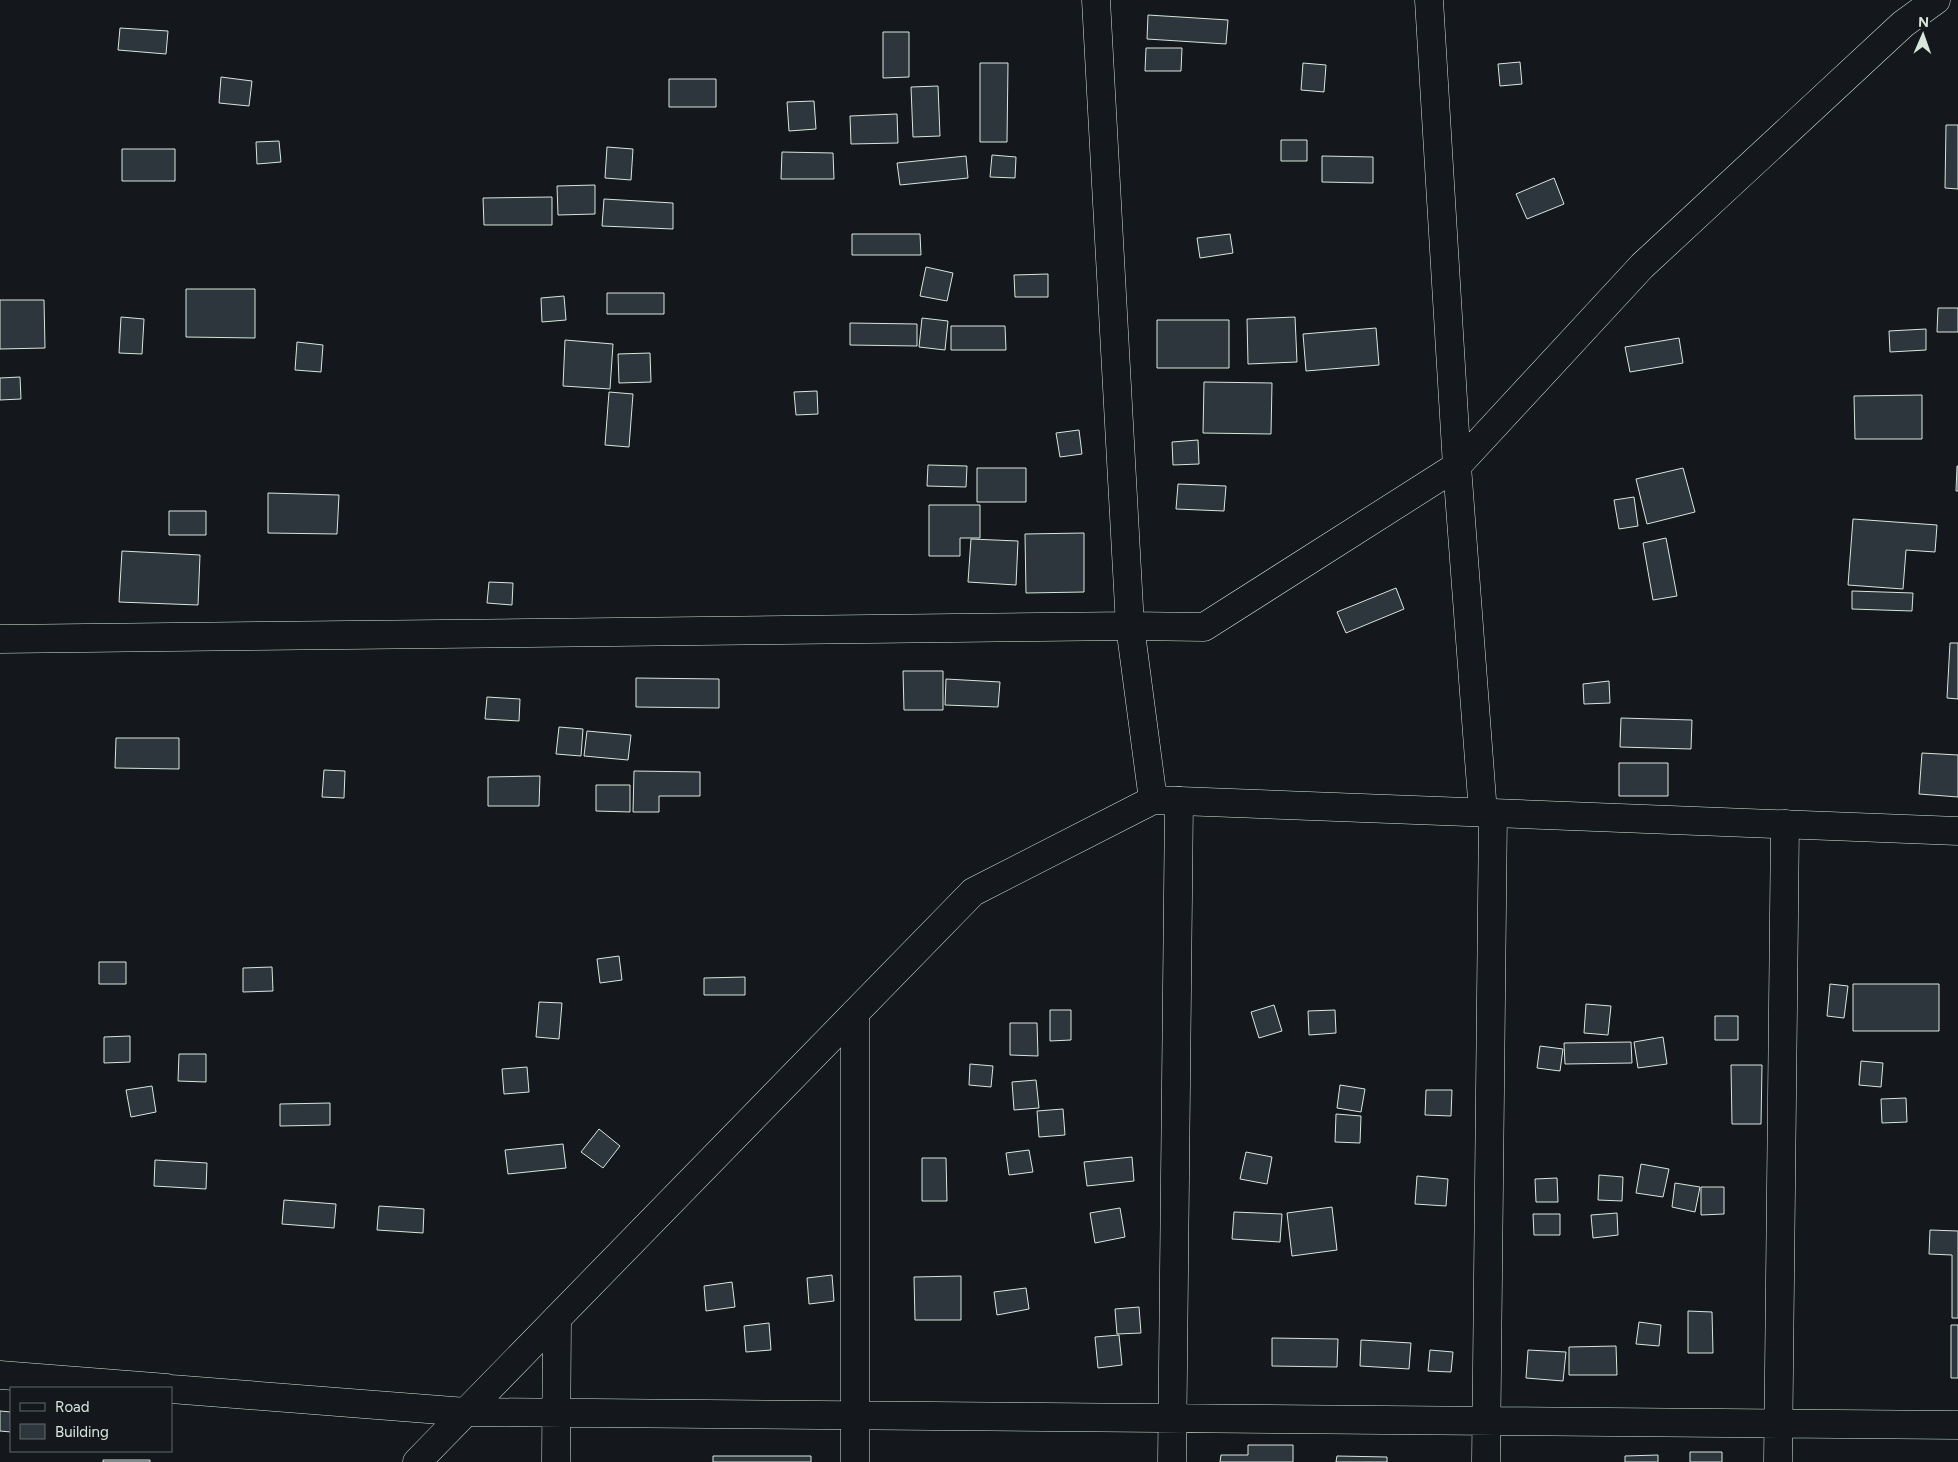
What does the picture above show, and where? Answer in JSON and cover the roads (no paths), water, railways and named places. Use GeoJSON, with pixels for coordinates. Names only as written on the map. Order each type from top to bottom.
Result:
{"type":"FeatureCollection","features":[{"type":"Feature","properties":{"kind":"street"},"geometry":{"type":"LineString","coordinates":[[1096,0],[1130,626],[1166,800],[1172,1462]]}},
{"type":"Feature","properties":{"kind":"street"},"geometry":{"type":"LineString","coordinates":[[1429,0],[1457,466],[1488,813],[1486,1462]]}},
{"type":"Feature","properties":{"kind":"street"},"geometry":{"type":"LineString","coordinates":[[0,639],[1204,626],[1457,466],[1642,266],[1903,24],[1936,0]]}},
{"type":"Feature","properties":{"kind":"street"},"geometry":{"type":"LineString","coordinates":[[418,1462],[973,892],[1166,800],[1958,831]]}},
{"type":"Feature","properties":{"kind":"street"},"geometry":{"type":"LineString","coordinates":[[1778,1462],[1785,824]]}},
{"type":"Feature","properties":{"kind":"street"},"geometry":{"type":"LineString","coordinates":[[855,1013],[855,1462]]}},
{"type":"Feature","properties":{"kind":"street"},"geometry":{"type":"LineString","coordinates":[[556,1462],[557,1319]]}},
{"type":"Feature","properties":{"kind":"street"},"geometry":{"type":"LineString","coordinates":[[0,1375],[154,1387]]}},
{"type":"Feature","properties":{"kind":"street"},"geometry":{"type":"LineString","coordinates":[[172,1389],[466,1412],[1958,1425]]}}]}
